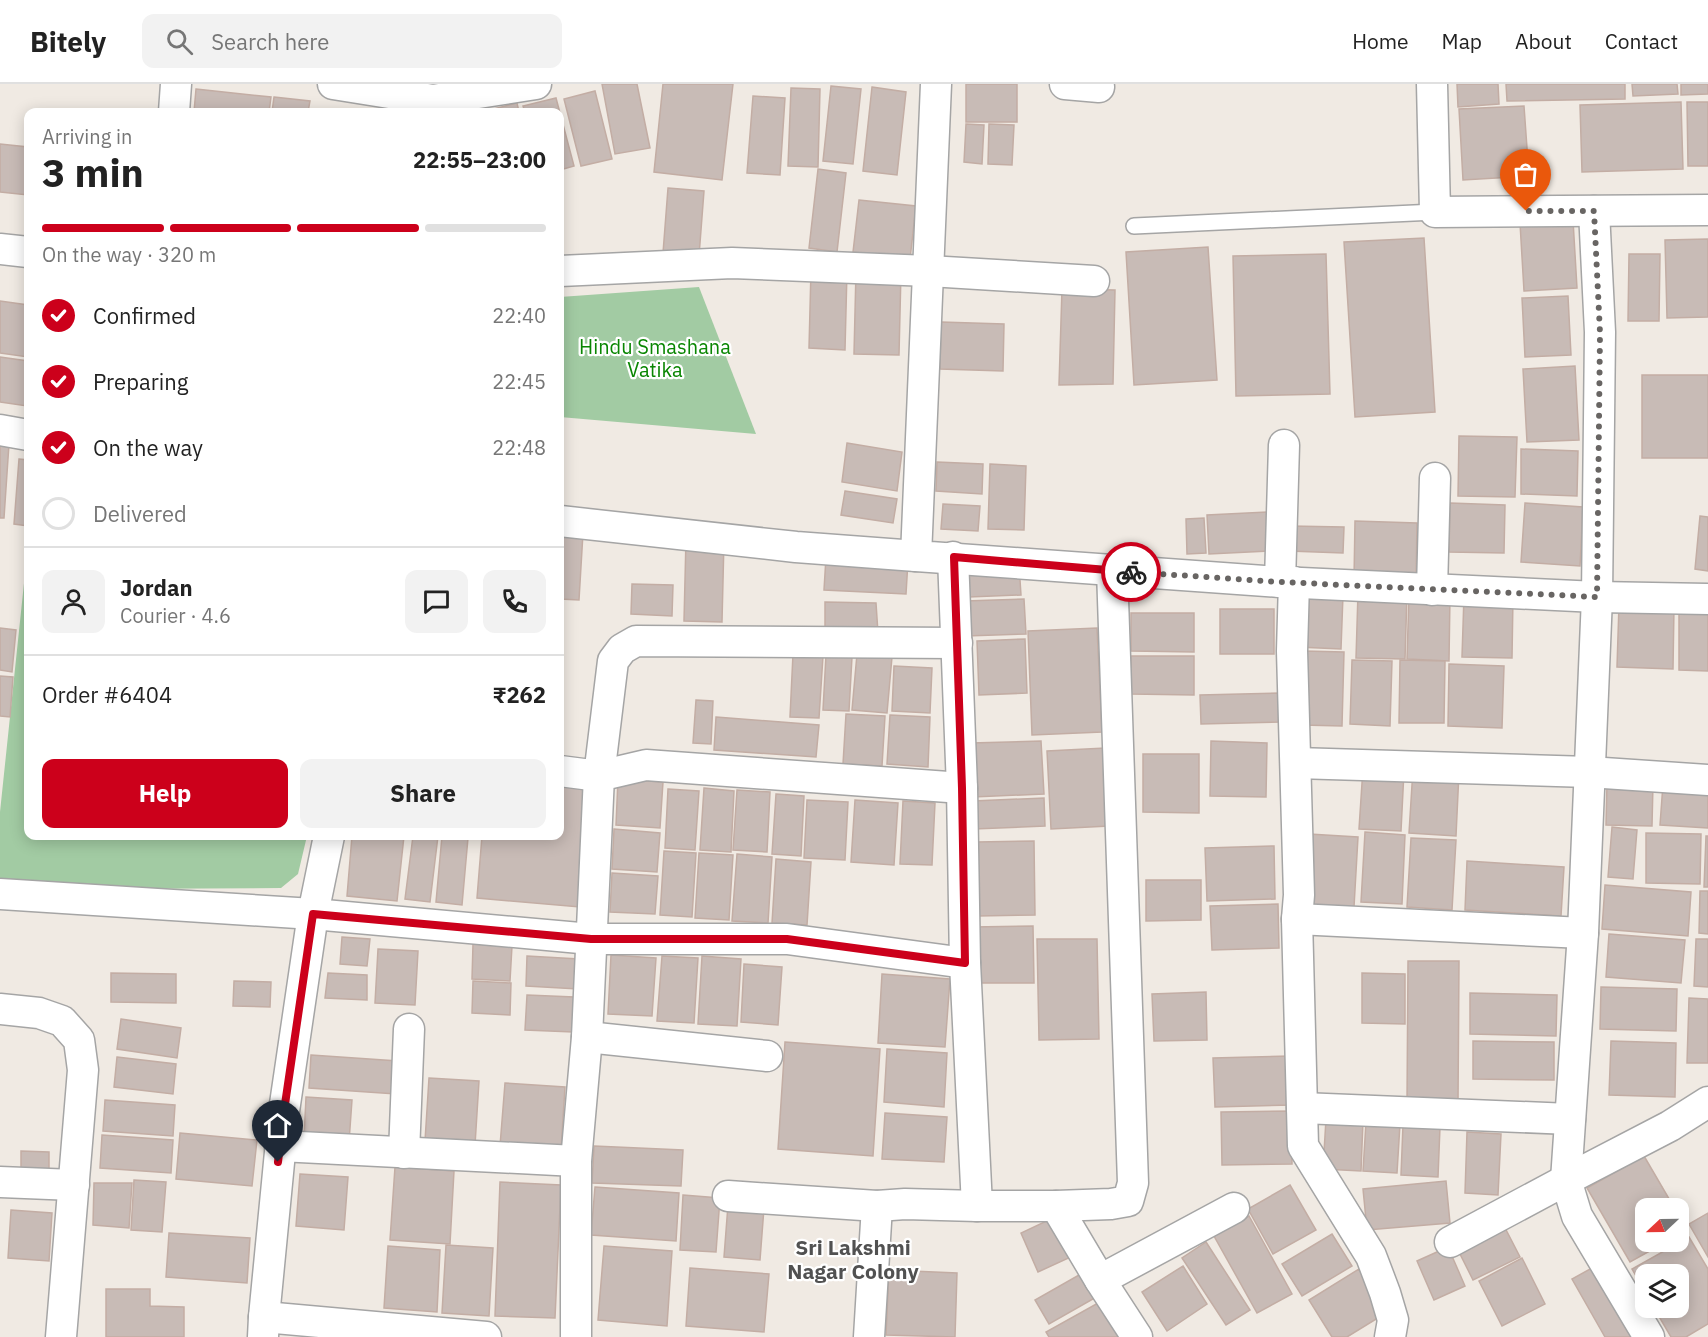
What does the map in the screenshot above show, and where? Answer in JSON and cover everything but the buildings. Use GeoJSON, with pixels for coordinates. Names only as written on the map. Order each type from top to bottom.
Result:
{"type":"FeatureCollection","features":[{"type":"Feature","properties":{"kind":"street"},"geometry":{"type":"LineString","coordinates":[[174,108],[176,84]]}},
{"type":"Feature","properties":{"kind":"street"},"geometry":{"type":"LineString","coordinates":[[333,84],[433,99],[536,84]]}},
{"type":"Feature","properties":{"kind":"street"},"geometry":{"type":"LineString","coordinates":[[916,556],[936,84]]}},
{"type":"Feature","properties":{"kind":"street"},"geometry":{"type":"LineString","coordinates":[[1065,84],[1099,87]]}},
{"type":"Feature","properties":{"kind":"street"},"geometry":{"type":"LineString","coordinates":[[1431,84],[1435,212],[1708,210]]}},
{"type":"Feature","properties":{"kind":"street"},"geometry":{"type":"LineString","coordinates":[[1594,211],[1600,333],[1597,597],[1583,933],[1566,1180],[1577,1216],[1649,1337]]}},
{"type":"Feature","properties":{"kind":"street"},"geometry":{"type":"LineString","coordinates":[[0,249],[24,252]]}},
{"type":"Feature","properties":{"kind":"street"},"geometry":{"type":"LineString","coordinates":[[564,270],[732,263],[1094,281]]}},
{"type":"Feature","properties":{"kind":"street"},"geometry":{"type":"LineString","coordinates":[[0,430],[24,434]]}},
{"type":"Feature","properties":{"kind":"street"},"geometry":{"type":"LineString","coordinates":[[1284,445],[1287,582],[1296,763],[1299,895],[1297,919],[1303,1146],[1371,1256],[1393,1320],[1390,1337]]}},
{"type":"Feature","properties":{"kind":"street"},"geometry":{"type":"LineString","coordinates":[[1432,590],[1435,478]]}},
{"type":"Feature","properties":{"kind":"street"},"geometry":{"type":"LineString","coordinates":[[564,521],[796,547],[1287,582],[1597,597],[1708,599]]}},
{"type":"Feature","properties":{"kind":"street"},"geometry":{"type":"LineString","coordinates":[[954,557],[965,963],[977,1206]]}},
{"type":"Feature","properties":{"kind":"street"},"geometry":{"type":"LineString","coordinates":[[728,1196],[877,1206],[905,1204],[1056,1206],[1111,1204],[1128,1201],[1133,1183],[1112,570]]}},
{"type":"Feature","properties":{"kind":"street"},"geometry":{"type":"LineString","coordinates":[[576,1337],[576,1161],[587,1037],[599,776],[613,661],[622,649],[636,641],[957,643]]}},
{"type":"Feature","properties":{"kind":"street"},"geometry":{"type":"LineString","coordinates":[[1296,763],[1589,772],[1708,780]]}},
{"type":"Feature","properties":{"kind":"street"},"geometry":{"type":"LineString","coordinates":[[564,772],[599,776],[646,765],[962,788]]}},
{"type":"Feature","properties":{"kind":"street"},"geometry":{"type":"LineString","coordinates":[[328,840],[313,914],[280,1146],[264,1327],[486,1337]]}},
{"type":"Feature","properties":{"kind":"street"},"geometry":{"type":"LineString","coordinates":[[0,894],[313,914],[591,939],[787,939],[965,963]]}},
{"type":"Feature","properties":{"kind":"street"},"geometry":{"type":"LineString","coordinates":[[1297,919],[1583,933]]}},
{"type":"Feature","properties":{"kind":"street"},"geometry":{"type":"LineString","coordinates":[[0,1009],[39,1013],[62,1021],[79,1040],[83,1070],[61,1337]]}},
{"type":"Feature","properties":{"kind":"street"},"geometry":{"type":"LineString","coordinates":[[404,1153],[409,1029]]}},
{"type":"Feature","properties":{"kind":"street"},"geometry":{"type":"LineString","coordinates":[[587,1037],[767,1056]]}},
{"type":"Feature","properties":{"kind":"street"},"geometry":{"type":"LineString","coordinates":[[1450,1242],[1670,1126],[1708,1102]]}},
{"type":"Feature","properties":{"kind":"street"},"geometry":{"type":"LineString","coordinates":[[1302,1108],[1570,1119]]}},
{"type":"Feature","properties":{"kind":"street"},"geometry":{"type":"LineString","coordinates":[[280,1146],[576,1161]]}},
{"type":"Feature","properties":{"kind":"street"},"geometry":{"type":"LineString","coordinates":[[0,1182],[74,1185]]}},
{"type":"Feature","properties":{"kind":"street"},"geometry":{"type":"LineString","coordinates":[[869,1337],[877,1206]]}},
{"type":"Feature","properties":{"kind":"street"},"geometry":{"type":"LineString","coordinates":[[1056,1206],[1137,1337]]}},
{"type":"Feature","properties":{"kind":"street"},"geometry":{"type":"LineString","coordinates":[[1100,1280],[1234,1208]]}},
{"type":"Feature","properties":{"kind":"lane"},"geometry":{"type":"LineString","coordinates":[[1134,226],[1435,212]]}},
{"type":"Feature","properties":{"kind":"green space","name":"Hindu Smashana Vatika"},"geometry":{"type":"Polygon","coordinates":[[[699,287],[756,434],[564,417],[564,297],[699,287]]]}},
{"type":"Feature","properties":{"kind":"green space"},"geometry":{"type":"Polygon","coordinates":[[[24,583],[24,840],[306,840],[298,874],[281,888],[92,889],[0,880],[0,812],[24,583]]]}},
{"type":"Feature","properties":{"kind":"way so far"},"geometry":{"type":"LineString","coordinates":[[1131,572],[1280,582],[1597,597],[1600,333],[1594,211],[1526,211]]}},
{"type":"Feature","properties":{"kind":"district","name":"Sri Lakshmi Nagar Colony"},"geometry":{"type":"Point","coordinates":[853,1259]}},
{"type":"Feature","properties":{"kind":"route"},"geometry":{"type":"LineString","coordinates":[[278,1162],[313,914],[591,939],[787,939],[965,963],[954,557],[1131,572]]}}]}
